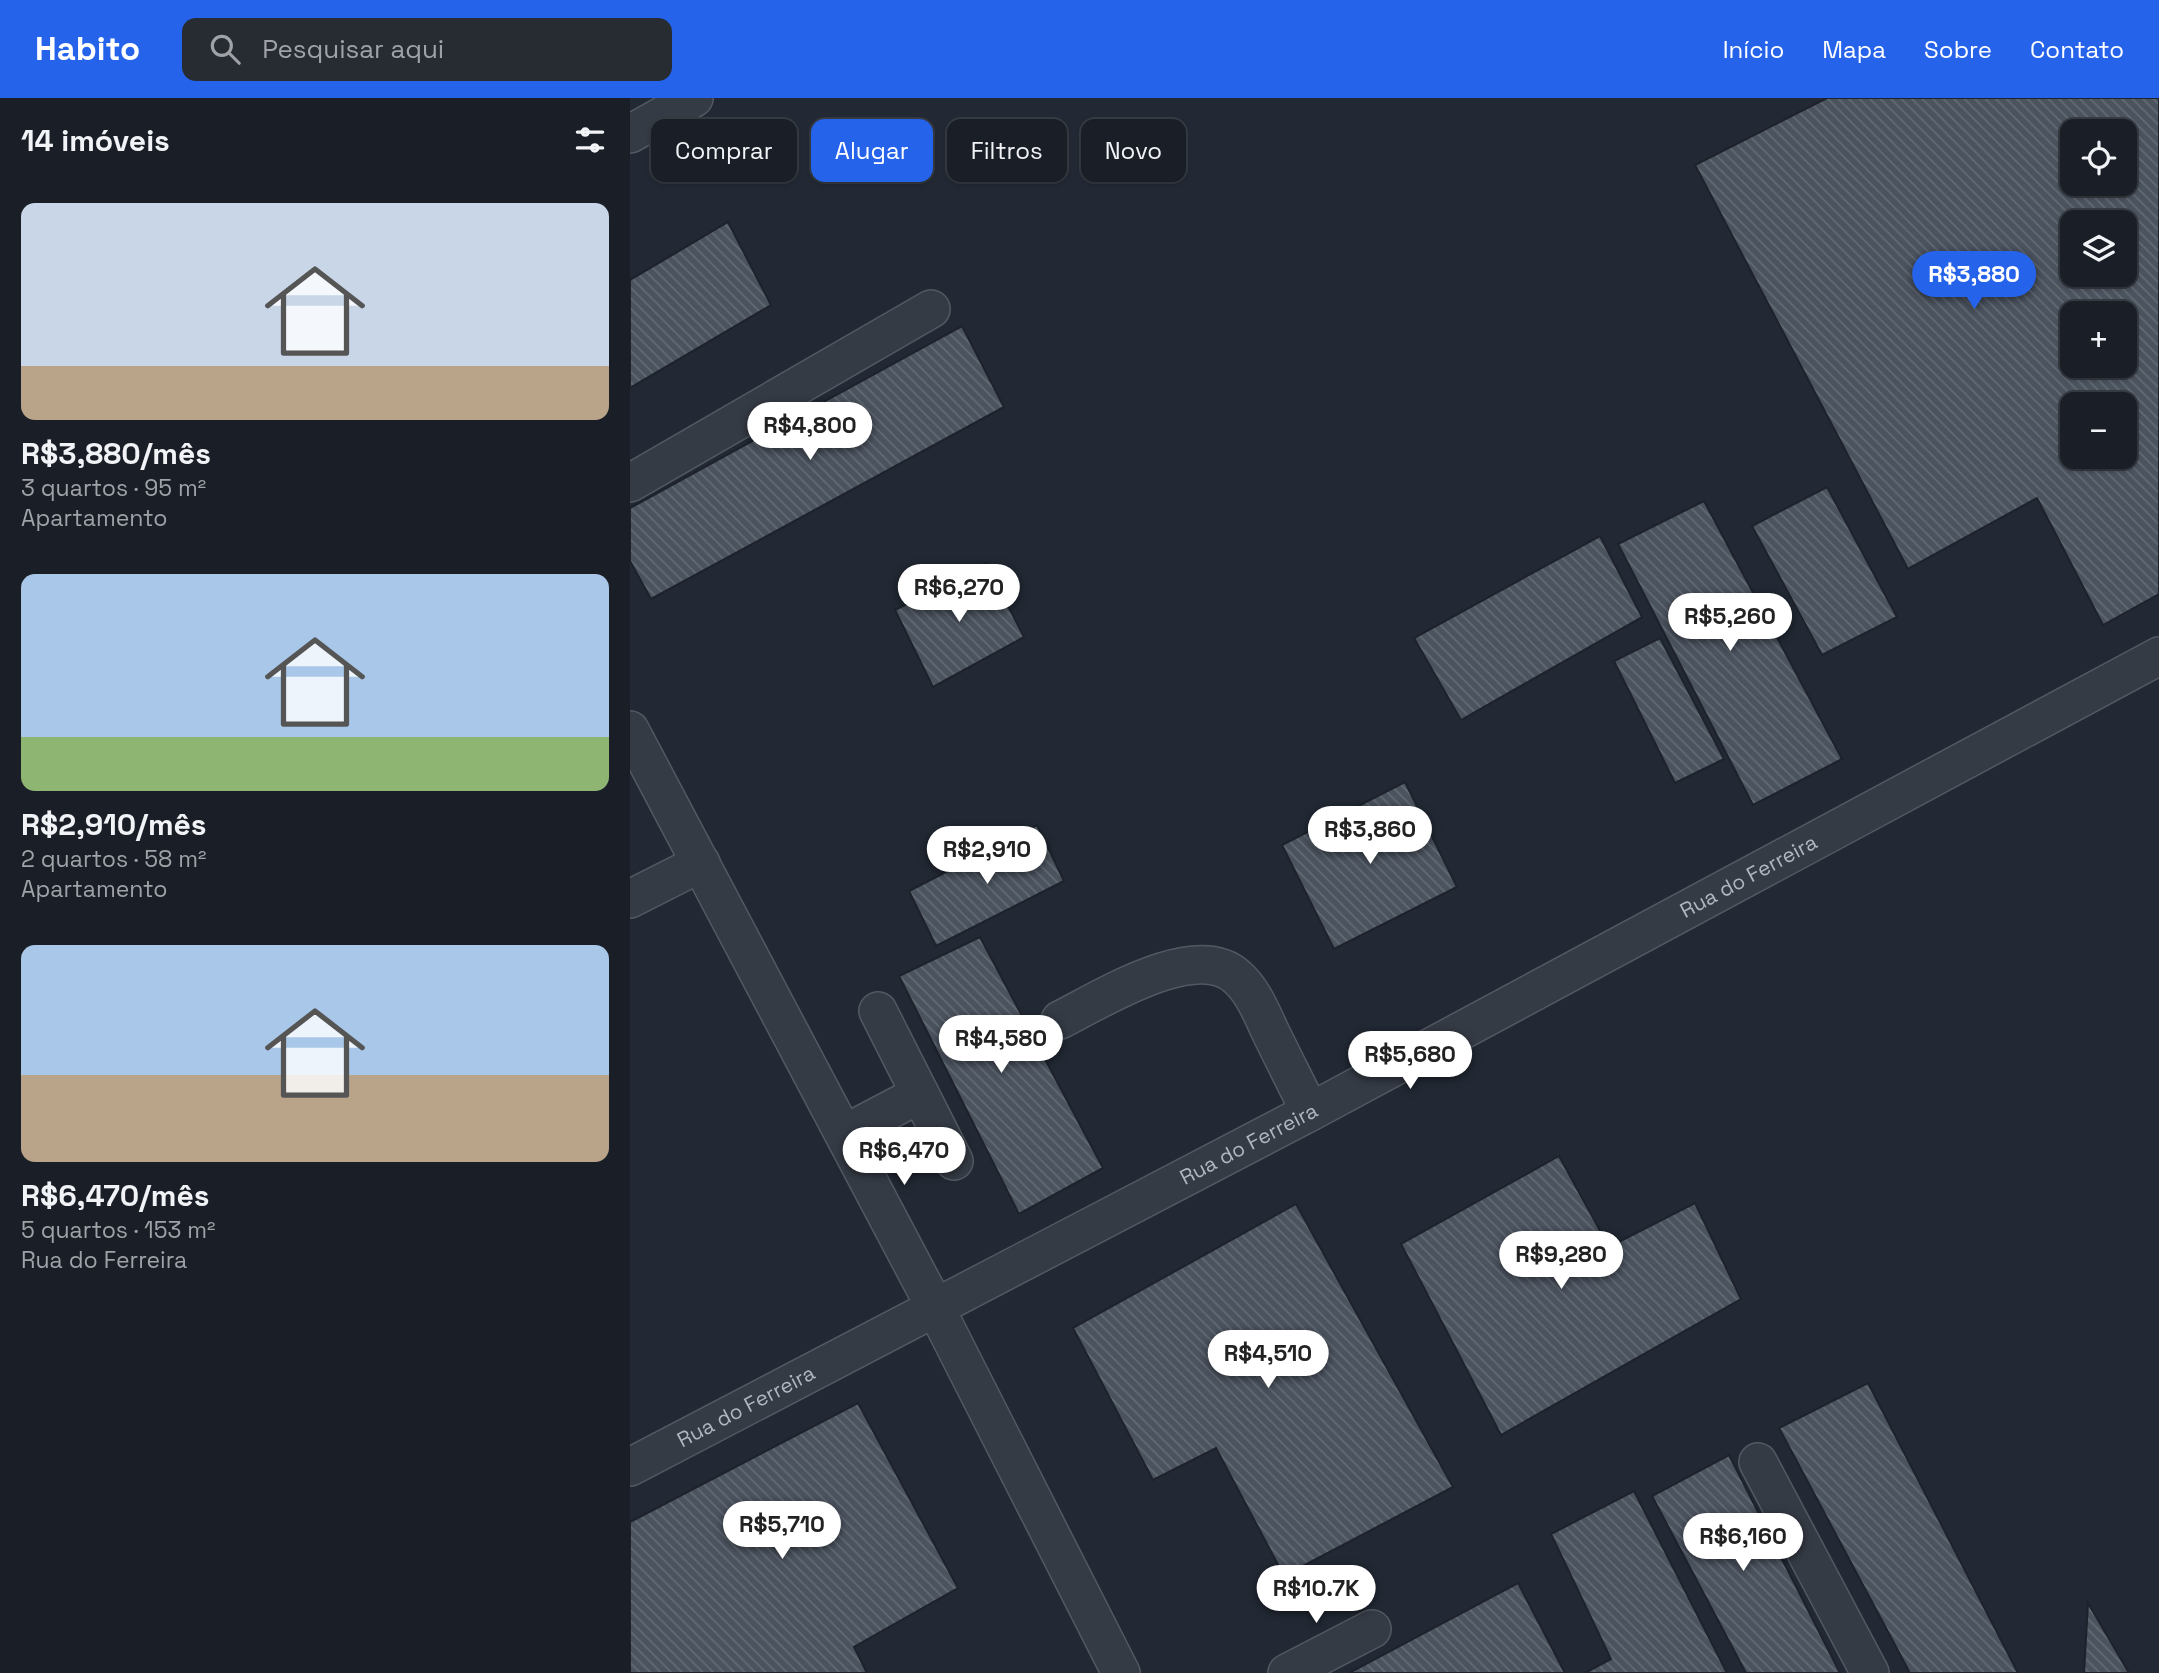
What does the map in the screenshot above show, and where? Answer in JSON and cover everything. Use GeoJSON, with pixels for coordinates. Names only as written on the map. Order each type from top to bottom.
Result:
{"type":"FeatureCollection","features":[{"type":"Feature","properties":{"kind":"street"},"geometry":{"type":"LineString","coordinates":[[630,134],[694,98]]}},
{"type":"Feature","properties":{"kind":"street"},"geometry":{"type":"LineString","coordinates":[[630,483],[931,309]]}},
{"type":"Feature","properties":{"kind":"street","name":"Rua do Ferreira"},"geometry":{"type":"LineString","coordinates":[[630,1467],[1310,1112],[2159,656]]}},
{"type":"Feature","properties":{"kind":"street"},"geometry":{"type":"LineString","coordinates":[[630,730],[935,1307],[1121,1673]]}},
{"type":"Feature","properties":{"kind":"street"},"geometry":{"type":"LineString","coordinates":[[630,899],[701,863]]}},
{"type":"Feature","properties":{"kind":"street"},"geometry":{"type":"LineString","coordinates":[[1060,1020],[1158,971],[1184,965],[1215,966],[1235,975],[1251,993],[1310,1112]]}},
{"type":"Feature","properties":{"kind":"street"},"geometry":{"type":"LineString","coordinates":[[878,1011],[954,1161]]}},
{"type":"Feature","properties":{"kind":"street"},"geometry":{"type":"LineString","coordinates":[[844,1134],[920,1094]]}},
{"type":"Feature","properties":{"kind":"street"},"geometry":{"type":"LineString","coordinates":[[1758,1462],[1870,1673]]}},
{"type":"Feature","properties":{"kind":"street"},"geometry":{"type":"LineString","coordinates":[[1287,1673],[1372,1629]]}},
{"type":"Feature","properties":{"kind":"building"},"geometry":{"type":"Polygon","coordinates":[[[1827,98],[2159,98],[2159,594],[2103,625],[2037,498],[1908,569],[1695,165],[1827,98]]]}},
{"type":"Feature","properties":{"kind":"building"},"geometry":{"type":"Polygon","coordinates":[[[728,222],[771,305],[630,388],[630,280],[728,222]]]}},
{"type":"Feature","properties":{"kind":"building"},"geometry":{"type":"Polygon","coordinates":[[[962,326],[1004,407],[651,599],[630,561],[630,508],[962,326]]]}},
{"type":"Feature","properties":{"kind":"building"},"geometry":{"type":"Polygon","coordinates":[[[1827,487],[1897,617],[1822,655],[1752,526],[1827,487]]]}},
{"type":"Feature","properties":{"kind":"building"},"geometry":{"type":"Polygon","coordinates":[[[1704,501],[1842,759],[1753,805],[1618,544],[1704,501]]]}},
{"type":"Feature","properties":{"kind":"building"},"geometry":{"type":"Polygon","coordinates":[[[1600,536],[1642,617],[1461,720],[1414,638],[1600,536]]]}},
{"type":"Feature","properties":{"kind":"building"},"geometry":{"type":"Polygon","coordinates":[[[986,563],[1024,637],[933,687],[895,610],[986,563]]]}},
{"type":"Feature","properties":{"kind":"building"},"geometry":{"type":"Polygon","coordinates":[[[1660,638],[1724,759],[1675,783],[1614,661],[1660,638]]]}},
{"type":"Feature","properties":{"kind":"building"},"geometry":{"type":"Polygon","coordinates":[[[1405,782],[1457,887],[1334,949],[1282,845],[1405,782]]]}},
{"type":"Feature","properties":{"kind":"building"},"geometry":{"type":"Polygon","coordinates":[[[1037,825],[1064,881],[936,946],[909,891],[1037,825]]]}},
{"type":"Feature","properties":{"kind":"building"},"geometry":{"type":"Polygon","coordinates":[[[980,937],[1103,1168],[1019,1214],[899,976],[980,937]]]}},
{"type":"Feature","properties":{"kind":"building"},"geometry":{"type":"Polygon","coordinates":[[[1559,1156],[1609,1247],[1695,1203],[1741,1299],[1501,1435],[1401,1244],[1559,1156]]]}},
{"type":"Feature","properties":{"kind":"building"},"geometry":{"type":"Polygon","coordinates":[[[1296,1204],[1453,1487],[1284,1576],[1216,1448],[1153,1480],[1073,1328],[1296,1204]]]}},
{"type":"Feature","properties":{"kind":"building"},"geometry":{"type":"Polygon","coordinates":[[[1868,1383],[2018,1673],[1910,1673],[1779,1428],[1868,1383]]]}},
{"type":"Feature","properties":{"kind":"building"},"geometry":{"type":"Polygon","coordinates":[[[858,1403],[958,1588],[854,1647],[867,1673],[630,1673],[630,1522],[858,1403]]]}},
{"type":"Feature","properties":{"kind":"building"},"geometry":{"type":"Polygon","coordinates":[[[1729,1455],[1840,1673],[1746,1673],[1652,1496],[1729,1455]]]}},
{"type":"Feature","properties":{"kind":"building"},"geometry":{"type":"Polygon","coordinates":[[[1634,1491],[1727,1673],[1585,1673],[1611,1659],[1551,1534],[1634,1491]]]}},
{"type":"Feature","properties":{"kind":"building"},"geometry":{"type":"Polygon","coordinates":[[[1518,1583],[1565,1673],[1349,1673],[1518,1583]]]}},
{"type":"Feature","properties":{"kind":"building"},"geometry":{"type":"Polygon","coordinates":[[[2088,1603],[2129,1673],[2084,1673],[2088,1603]]]}}]}
